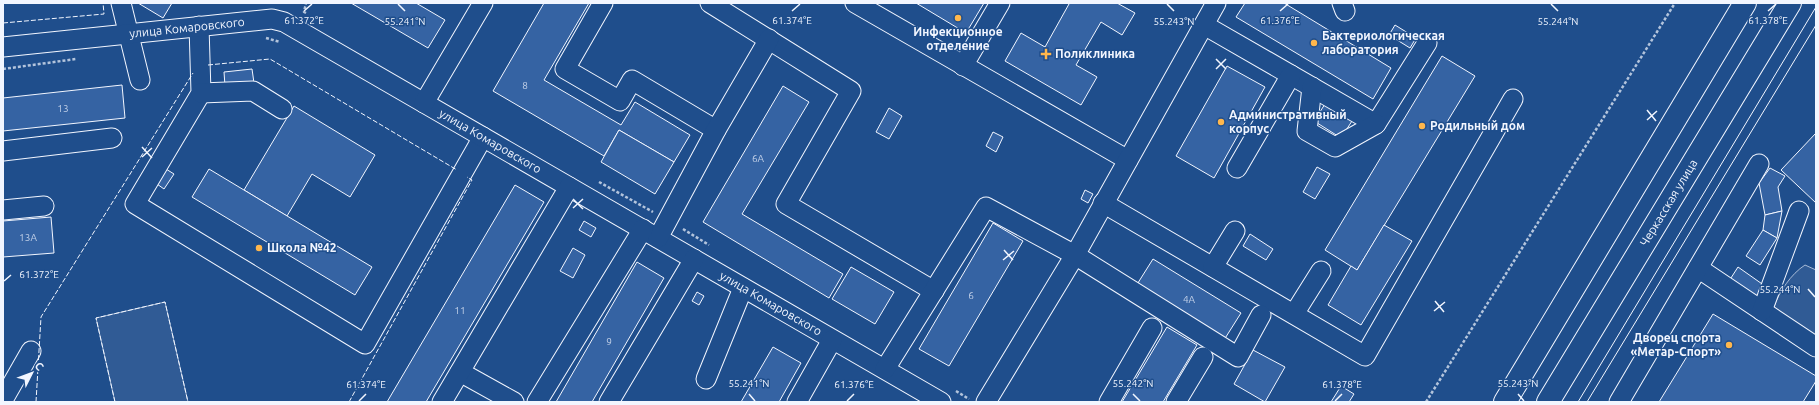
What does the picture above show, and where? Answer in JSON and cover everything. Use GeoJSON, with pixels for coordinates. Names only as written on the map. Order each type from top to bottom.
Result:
{"type":"FeatureCollection","features":[{"type":"Feature","properties":{"kind":"main road"},"geometry":{"type":"LineString","coordinates":[[1505,402],[1745,3]]}},
{"type":"Feature","properties":{"kind":"main road","name":"Черкасская улица"},"geometry":{"type":"LineString","coordinates":[[1548,402],[1790,3]]}},
{"type":"Feature","properties":{"kind":"street"},"geometry":{"type":"LineString","coordinates":[[121,3],[140,80]]}},
{"type":"Feature","properties":{"kind":"street"},"geometry":{"type":"LineString","coordinates":[[604,3],[565,69],[620,101],[632,80],[716,130]]}},
{"type":"Feature","properties":{"kind":"street"},"geometry":{"type":"LineString","coordinates":[[710,3],[851,91],[786,204],[934,291]]}},
{"type":"Feature","properties":{"kind":"street"},"geometry":{"type":"LineString","coordinates":[[855,3],[1128,160]]}},
{"type":"Feature","properties":{"kind":"street"},"geometry":{"type":"LineString","coordinates":[[963,66],[1000,3]]}},
{"type":"Feature","properties":{"kind":"street"},"geometry":{"type":"LineString","coordinates":[[986,402],[1075,255],[1216,3]]}},
{"type":"Feature","properties":{"kind":"street"},"geometry":{"type":"LineString","coordinates":[[424,103],[481,4]]}},
{"type":"Feature","properties":{"kind":"street","name":"улица Комаровского"},"geometry":{"type":"LineString","coordinates":[[3,47],[272,19],[284,22],[941,402]]}},
{"type":"Feature","properties":{"kind":"street"},"geometry":{"type":"LineString","coordinates":[[1204,25],[1376,124]]}},
{"type":"Feature","properties":{"kind":"street"},"geometry":{"type":"LineString","coordinates":[[199,26],[201,93],[135,204],[365,344],[483,137]]}},
{"type":"Feature","properties":{"kind":"street"},"geometry":{"type":"LineString","coordinates":[[537,402],[650,234],[716,130],[769,39]]}},
{"type":"Feature","properties":{"kind":"street"},"geometry":{"type":"LineString","coordinates":[[1312,87],[1307,131],[1335,147],[1376,124],[1427,43]]}},
{"type":"Feature","properties":{"kind":"street"},"geometry":{"type":"LineString","coordinates":[[1237,168],[1291,75]]}},
{"type":"Feature","properties":{"kind":"street"},"geometry":{"type":"LineString","coordinates":[[201,93],[253,91],[282,109]]}},
{"type":"Feature","properties":{"kind":"street"},"geometry":{"type":"LineString","coordinates":[[1103,203],[1365,356],[1513,99]]}},
{"type":"Feature","properties":{"kind":"street"},"geometry":{"type":"LineString","coordinates":[[3,151],[112,138]]}},
{"type":"Feature","properties":{"kind":"street"},"geometry":{"type":"LineString","coordinates":[[1619,402],[1759,164]]}},
{"type":"Feature","properties":{"kind":"street"},"geometry":{"type":"LineString","coordinates":[[442,402],[568,186]]}},
{"type":"Feature","properties":{"kind":"street"},"geometry":{"type":"LineString","coordinates":[[3,210],[44,206]]}},
{"type":"Feature","properties":{"kind":"street"},"geometry":{"type":"LineString","coordinates":[[885,369],[986,206],[1075,255],[1238,357],[1261,316]]}},
{"type":"Feature","properties":{"kind":"street"},"geometry":{"type":"LineString","coordinates":[[1762,310],[1799,211]]}},
{"type":"Feature","properties":{"kind":"street"},"geometry":{"type":"LineString","coordinates":[[1213,267],[1234,231]]}},
{"type":"Feature","properties":{"kind":"street"},"geometry":{"type":"LineString","coordinates":[[609,402],[694,259]]}},
{"type":"Feature","properties":{"kind":"street"},"geometry":{"type":"LineString","coordinates":[[1698,268],[1816,348]]}},
{"type":"Feature","properties":{"kind":"street"},"geometry":{"type":"LineString","coordinates":[[1294,314],[1321,271]]}},
{"type":"Feature","properties":{"kind":"street"},"geometry":{"type":"LineString","coordinates":[[706,379],[744,288]]}},
{"type":"Feature","properties":{"kind":"street"},"geometry":{"type":"LineString","coordinates":[[1109,402],[1152,328]]}},
{"type":"Feature","properties":{"kind":"street"},"geometry":{"type":"LineString","coordinates":[[797,402],[832,340]]}},
{"type":"Feature","properties":{"kind":"street"},"geometry":{"type":"LineString","coordinates":[[3,400],[31,351]]}},
{"type":"Feature","properties":{"kind":"street"},"geometry":{"type":"LineString","coordinates":[[1176,402],[1203,357]]}},
{"type":"Feature","properties":{"kind":"street"},"geometry":{"type":"LineString","coordinates":[[460,372],[514,402]]}},
{"type":"Feature","properties":{"kind":"path"},"geometry":{"type":"LineString","coordinates":[[1426,402],[1675,3]]}},
{"type":"Feature","properties":{"kind":"shaded area"},"geometry":{"type":"Polygon","coordinates":[[[1805,265],[1816,270],[1816,336],[1779,314],[1774,307],[1786,284],[1795,273],[1805,265]]]}},
{"type":"Feature","properties":{"kind":"shaded area"},"geometry":{"type":"Polygon","coordinates":[[[165,302],[188,402],[115,402],[96,318],[165,302]]]}},
{"type":"Feature","properties":{"kind":"building"},"geometry":{"type":"Polygon","coordinates":[[[138,3],[172,3],[163,18],[138,3]]]}},
{"type":"Feature","properties":{"kind":"building"},"geometry":{"type":"Polygon","coordinates":[[[351,3],[416,3],[445,20],[428,48],[351,3]]]}},
{"type":"Feature","properties":{"kind":"building"},"geometry":{"type":"Polygon","coordinates":[[[544,3],[589,3],[544,80],[621,125],[635,102],[690,135],[674,162],[619,130],[604,156],[493,91],[544,3]]]}},
{"type":"Feature","properties":{"kind":"building","name":"Инфекционное отделение"},"geometry":{"type":"Polygon","coordinates":[[[916,3],[984,3],[966,33],[916,3]]]}},
{"type":"Feature","properties":{"kind":"building","name":"Поликлиника"},"geometry":{"type":"Polygon","coordinates":[[[1067,3],[1117,3],[1135,13],[1122,35],[1101,22],[1076,65],[1097,77],[1081,105],[1005,61],[1021,33],[1045,47],[1069,4],[1067,3]]]}},
{"type":"Feature","properties":{"kind":"building","name":"Бактериологическая лаборатория"},"geometry":{"type":"Polygon","coordinates":[[[1245,3],[1284,3],[1391,68],[1373,99],[1236,17],[1245,3]]]}},
{"type":"Feature","properties":{"kind":"building"},"geometry":{"type":"Polygon","coordinates":[[[1395,25],[1416,38],[1410,48],[1389,35],[1395,25]]]}},
{"type":"Feature","properties":{"kind":"building","name":"Родильный дом"},"geometry":{"type":"Polygon","coordinates":[[[1442,56],[1475,76],[1357,270],[1325,250],[1442,56]]]}},
{"type":"Feature","properties":{"kind":"building","name":"Административный корпус"},"geometry":{"type":"Polygon","coordinates":[[[1227,66],[1265,87],[1214,178],[1176,156],[1227,66]]]}},
{"type":"Feature","properties":{"kind":"building"},"geometry":{"type":"Polygon","coordinates":[[[252,69],[254,83],[225,86],[224,72],[252,69]]]}},
{"type":"Feature","properties":{"kind":"building"},"geometry":{"type":"Polygon","coordinates":[[[122,85],[125,118],[3,131],[3,98],[122,85]]]}},
{"type":"Feature","properties":{"kind":"building"},"geometry":{"type":"Polygon","coordinates":[[[783,86],[809,102],[742,214],[843,274],[829,298],[703,222],[783,86]]]}},
{"type":"Feature","properties":{"kind":"building"},"geometry":{"type":"Polygon","coordinates":[[[1325,104],[1352,121],[1341,138],[1314,121],[1325,104]]]}},
{"type":"Feature","properties":{"kind":"building"},"geometry":{"type":"Polygon","coordinates":[[[294,106],[375,155],[350,197],[312,174],[287,216],[244,190],[294,106]]]}},
{"type":"Feature","properties":{"kind":"building"},"geometry":{"type":"Polygon","coordinates":[[[889,108],[902,116],[889,139],[876,132],[889,108]]]}},
{"type":"Feature","properties":{"kind":"building"},"geometry":{"type":"Polygon","coordinates":[[[619,130],[674,162],[655,194],[601,162],[619,130]]]}},
{"type":"Feature","properties":{"kind":"building"},"geometry":{"type":"Polygon","coordinates":[[[993,132],[1003,137],[996,152],[986,146],[993,132]]]}},
{"type":"Feature","properties":{"kind":"building"},"geometry":{"type":"Polygon","coordinates":[[[1816,133],[1816,203],[1781,170],[1816,133]]]}},
{"type":"Feature","properties":{"kind":"building"},"geometry":{"type":"Polygon","coordinates":[[[1317,167],[1330,174],[1315,199],[1303,192],[1317,167]]]}},
{"type":"Feature","properties":{"kind":"building"},"geometry":{"type":"Polygon","coordinates":[[[1770,168],[1785,176],[1778,187],[1782,211],[1765,215],[1759,183],[1770,168]]]}},
{"type":"Feature","properties":{"kind":"building"},"geometry":{"type":"Polygon","coordinates":[[[166,169],[174,174],[164,189],[157,184],[166,169]]]}},
{"type":"Feature","properties":{"kind":"building"},"geometry":{"type":"Polygon","coordinates":[[[209,169],[372,267],[355,295],[192,197],[209,169]]]}},
{"type":"Feature","properties":{"kind":"building"},"geometry":{"type":"Polygon","coordinates":[[[515,185],[544,202],[426,402],[387,402],[515,185]]]}},
{"type":"Feature","properties":{"kind":"building"},"geometry":{"type":"Polygon","coordinates":[[[1085,190],[1093,194],[1088,203],[1081,199],[1085,190]]]}},
{"type":"Feature","properties":{"kind":"building"},"geometry":{"type":"Polygon","coordinates":[[[1782,211],[1777,238],[1763,230],[1765,215],[1782,211]]]}},
{"type":"Feature","properties":{"kind":"building"},"geometry":{"type":"Polygon","coordinates":[[[51,217],[54,253],[3,257],[3,221],[51,217]]]}},
{"type":"Feature","properties":{"kind":"building"},"geometry":{"type":"Polygon","coordinates":[[[584,221],[596,228],[591,237],[579,230],[584,221]]]}},
{"type":"Feature","properties":{"kind":"building"},"geometry":{"type":"Polygon","coordinates":[[[993,223],[1023,241],[949,366],[919,349],[993,223]]]}},
{"type":"Feature","properties":{"kind":"building"},"geometry":{"type":"Polygon","coordinates":[[[1384,225],[1412,241],[1361,325],[1328,305],[1351,266],[1357,270],[1384,225]]]}},
{"type":"Feature","properties":{"kind":"building"},"geometry":{"type":"Polygon","coordinates":[[[1763,230],[1777,238],[1760,265],[1746,256],[1763,230]]]}},
{"type":"Feature","properties":{"kind":"building"},"geometry":{"type":"Polygon","coordinates":[[[1250,234],[1273,249],[1266,260],[1243,246],[1250,234]]]}},
{"type":"Feature","properties":{"kind":"building"},"geometry":{"type":"Polygon","coordinates":[[[573,248],[585,255],[573,278],[560,271],[573,248]]]}},
{"type":"Feature","properties":{"kind":"building"},"geometry":{"type":"Polygon","coordinates":[[[1153,259],[1241,313],[1224,340],[1136,286],[1153,259]]]}},
{"type":"Feature","properties":{"kind":"building"},"geometry":{"type":"Polygon","coordinates":[[[637,262],[664,278],[592,402],[556,402],[637,262]]]}},
{"type":"Feature","properties":{"kind":"building"},"geometry":{"type":"Polygon","coordinates":[[[851,267],[894,292],[875,324],[832,299],[851,267]]]}},
{"type":"Feature","properties":{"kind":"building"},"geometry":{"type":"Polygon","coordinates":[[[1738,267],[1765,286],[1756,299],[1729,281],[1738,267]]]}},
{"type":"Feature","properties":{"kind":"building"},"geometry":{"type":"Polygon","coordinates":[[[697,292],[704,296],[699,305],[692,301],[697,292]]]}},
{"type":"Feature","properties":{"kind":"building","name":"Дворец спорта «Метар-Спорт»"},"geometry":{"type":"Polygon","coordinates":[[[1713,314],[1816,376],[1816,381],[1803,402],[1659,402],[1713,314]]]}},
{"type":"Feature","properties":{"kind":"building"},"geometry":{"type":"Polygon","coordinates":[[[1167,327],[1197,345],[1163,402],[1122,402],[1167,327]]]}},
{"type":"Feature","properties":{"kind":"building"},"geometry":{"type":"Polygon","coordinates":[[[773,347],[801,363],[779,402],[741,402],[773,347]]]}},
{"type":"Feature","properties":{"kind":"building"},"geometry":{"type":"Polygon","coordinates":[[[1253,350],[1285,367],[1265,402],[1234,384],[1253,350]]]}},
{"type":"Feature","properties":{"kind":"building"},"geometry":{"type":"Polygon","coordinates":[[[1341,386],[1354,394],[1349,402],[1331,402],[1341,386]]]}},
{"type":"Feature","properties":{"kind":"tram line"},"geometry":{"type":"LineString","coordinates":[[1578,402],[1816,7]]}},
{"type":"Feature","properties":{"kind":"tram line"},"geometry":{"type":"LineString","coordinates":[[1587,402],[1816,25]]}},
{"type":"Feature","properties":{"kind":"fence"},"geometry":{"type":"LineString","coordinates":[[3,23],[104,14],[103,3]]}},
{"type":"Feature","properties":{"kind":"fence"},"geometry":{"type":"LineString","coordinates":[[208,65],[270,59],[457,170]]}},
{"type":"Feature","properties":{"kind":"fence"},"geometry":{"type":"LineString","coordinates":[[36,402],[41,317],[193,73]]}},
{"type":"Feature","properties":{"kind":"fence"},"geometry":{"type":"LineString","coordinates":[[349,402],[472,180],[467,177]]}},
{"type":"Feature","properties":{"kind":"fence"},"geometry":{"type":"LineString","coordinates":[[115,402],[96,318],[165,302],[188,402]]}},
{"type":"Feature","properties":{"kind":"place","name":"Инфекционное отделение"},"geometry":{"type":"Point","coordinates":[958,18]}},
{"type":"Feature","properties":{"kind":"place","name":"Бактериологическая лаборатория"},"geometry":{"type":"Point","coordinates":[1314,43]}},
{"type":"Feature","properties":{"kind":"place","name":"Поликлиника"},"geometry":{"type":"Point","coordinates":[1046,54]}},
{"type":"Feature","properties":{"kind":"place","name":"Административный корпус"},"geometry":{"type":"Point","coordinates":[1221,122]}},
{"type":"Feature","properties":{"kind":"place","name":"Родильный дом"},"geometry":{"type":"Point","coordinates":[1422,126]}},
{"type":"Feature","properties":{"kind":"place","name":"Школа №42"},"geometry":{"type":"Point","coordinates":[259,248]}},
{"type":"Feature","properties":{"kind":"place","name":"Дворец спорта «Метар-Спорт»"},"geometry":{"type":"Point","coordinates":[1729,345]}}]}
